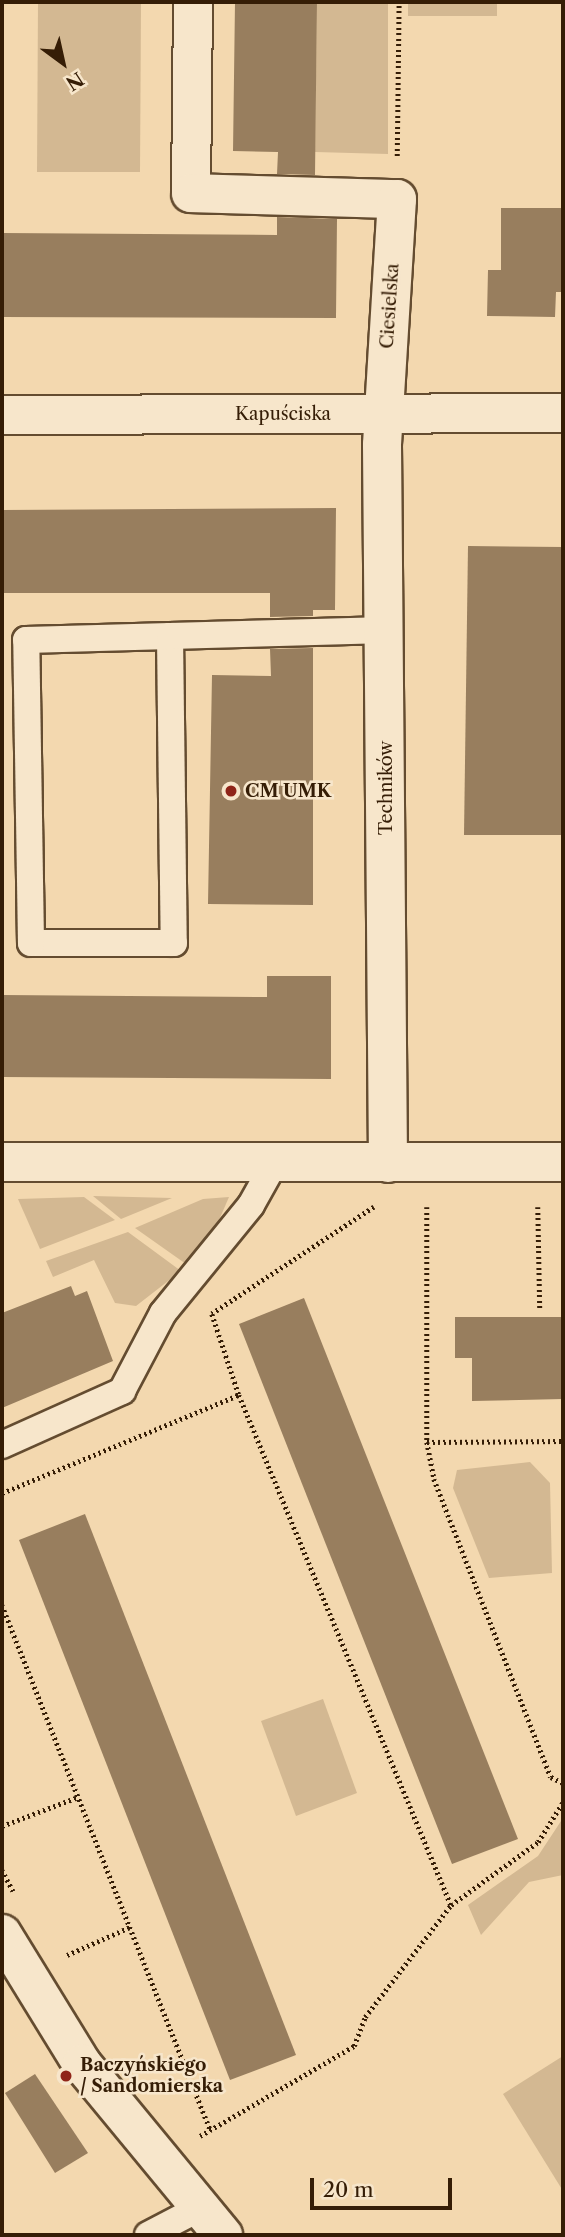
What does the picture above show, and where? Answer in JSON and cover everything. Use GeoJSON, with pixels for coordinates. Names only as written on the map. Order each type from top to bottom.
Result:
{"type":"FeatureCollection","features":[{"type":"Feature","properties":{"kind":"street"},"geometry":{"type":"LineString","coordinates":[[192,2],[191,193],[397,199]]}},
{"type":"Feature","properties":{"kind":"street","name":"Ciesielska"},"geometry":{"type":"LineString","coordinates":[[383,413],[397,199]]}},
{"type":"Feature","properties":{"kind":"street","name":"Techników"},"geometry":{"type":"LineString","coordinates":[[383,413],[387,630],[388,1163]]}},
{"type":"Feature","properties":{"kind":"street","name":"Kapuściska"},"geometry":{"type":"LineString","coordinates":[[2,415],[563,413]]}},
{"type":"Feature","properties":{"kind":"street"},"geometry":{"type":"LineString","coordinates":[[2,1162],[563,1162]]}},
{"type":"Feature","properties":{"kind":"street"},"geometry":{"type":"LineString","coordinates":[[8,1958],[82,2064],[211,2222]]}},
{"type":"Feature","properties":{"kind":"lane"},"geometry":{"type":"LineString","coordinates":[[170,636],[174,943],[31,943],[26,640],[170,636],[387,630]]}},
{"type":"Feature","properties":{"kind":"lane"},"geometry":{"type":"LineString","coordinates":[[2,1445],[122,1391],[163,1313],[251,1205],[275,1162]]}},
{"type":"Feature","properties":{"kind":"lane"},"geometry":{"type":"LineString","coordinates":[[148,2235],[211,2222]]}},
{"type":"Feature","properties":{"kind":"path"},"geometry":{"type":"LineString","coordinates":[[397,199],[399,2]]}},
{"type":"Feature","properties":{"kind":"path"},"geometry":{"type":"LineString","coordinates":[[426,1192],[426,1442],[434,1479],[551,1777],[563,1783]]}},
{"type":"Feature","properties":{"kind":"path"},"geometry":{"type":"LineString","coordinates":[[537,1192],[540,1310]]}},
{"type":"Feature","properties":{"kind":"path"},"geometry":{"type":"LineString","coordinates":[[378,1205],[212,1314],[239,1395],[451,1905]]}},
{"type":"Feature","properties":{"kind":"path"},"geometry":{"type":"LineString","coordinates":[[2,1493],[239,1395]]}},
{"type":"Feature","properties":{"kind":"path"},"geometry":{"type":"LineString","coordinates":[[426,1442],[563,1441]]}},
{"type":"Feature","properties":{"kind":"path"},"geometry":{"type":"LineString","coordinates":[[2,1605],[210,2129]]}},
{"type":"Feature","properties":{"kind":"path"},"geometry":{"type":"LineString","coordinates":[[2,1826],[78,1797]]}},
{"type":"Feature","properties":{"kind":"path"},"geometry":{"type":"LineString","coordinates":[[157,2158],[355,2046],[365,2017],[451,1905],[538,1842],[563,1802]]}},
{"type":"Feature","properties":{"kind":"path"},"geometry":{"type":"LineString","coordinates":[[62,1957],[130,1927]]}},
{"type":"Feature","properties":{"kind":"shaded area"},"geometry":{"type":"Polygon","coordinates":[[[38,2],[141,2],[140,172],[37,172],[38,2]]]}},
{"type":"Feature","properties":{"kind":"shaded area"},"geometry":{"type":"Polygon","coordinates":[[[317,2],[388,2],[388,154],[315,152],[317,2]]]}},
{"type":"Feature","properties":{"kind":"shaded area"},"geometry":{"type":"Polygon","coordinates":[[[408,2],[497,2],[497,16],[408,16],[408,2]]]}},
{"type":"Feature","properties":{"kind":"shaded area"},"geometry":{"type":"Polygon","coordinates":[[[93,1196],[172,1198],[121,1219],[93,1196]]]}},
{"type":"Feature","properties":{"kind":"shaded area"},"geometry":{"type":"Polygon","coordinates":[[[84,1197],[115,1220],[40,1249],[18,1199],[84,1197]]]}},
{"type":"Feature","properties":{"kind":"shaded area"},"geometry":{"type":"Polygon","coordinates":[[[229,1197],[216,1227],[186,1264],[135,1228],[203,1199],[229,1197]]]}},
{"type":"Feature","properties":{"kind":"shaded area"},"geometry":{"type":"Polygon","coordinates":[[[128,1232],[181,1271],[136,1306],[115,1303],[94,1260],[53,1277],[46,1261],[128,1232]]]}},
{"type":"Feature","properties":{"kind":"shaded area"},"geometry":{"type":"Polygon","coordinates":[[[530,1462],[550,1483],[552,1573],[489,1578],[453,1488],[457,1470],[530,1462]]]}},
{"type":"Feature","properties":{"kind":"shaded area"},"geometry":{"type":"Polygon","coordinates":[[[323,1699],[357,1793],[296,1816],[261,1721],[323,1699]]]}},
{"type":"Feature","properties":{"kind":"shaded area"},"geometry":{"type":"Polygon","coordinates":[[[563,1818],[563,1875],[529,1882],[481,1935],[468,1905],[538,1856],[563,1818]]]}},
{"type":"Feature","properties":{"kind":"shaded area"},"geometry":{"type":"Polygon","coordinates":[[[563,2056],[563,2191],[503,2094],[563,2056]]]}},
{"type":"Feature","properties":{"kind":"building"},"geometry":{"type":"Polygon","coordinates":[[[235,2],[317,2],[315,175],[277,174],[278,152],[233,151],[235,2]]]}},
{"type":"Feature","properties":{"kind":"building"},"geometry":{"type":"Polygon","coordinates":[[[501,208],[563,208],[563,292],[556,292],[555,317],[487,316],[488,270],[501,270],[501,208]]]}},
{"type":"Feature","properties":{"kind":"building"},"geometry":{"type":"Polygon","coordinates":[[[277,217],[337,219],[336,318],[2,317],[2,233],[277,235],[277,217]]]}},
{"type":"Feature","properties":{"kind":"building"},"geometry":{"type":"Polygon","coordinates":[[[336,508],[335,610],[313,610],[313,616],[270,617],[270,593],[2,593],[2,510],[336,508]]]}},
{"type":"Feature","properties":{"kind":"building"},"geometry":{"type":"Polygon","coordinates":[[[468,546],[563,547],[563,835],[464,835],[468,546]]]}},
{"type":"Feature","properties":{"kind":"building"},"geometry":{"type":"Polygon","coordinates":[[[313,648],[313,905],[208,904],[212,675],[271,676],[270,649],[313,648]]]}},
{"type":"Feature","properties":{"kind":"building"},"geometry":{"type":"Polygon","coordinates":[[[267,976],[331,976],[331,1079],[2,1077],[2,995],[267,997],[267,976]]]}},
{"type":"Feature","properties":{"kind":"building"},"geometry":{"type":"Polygon","coordinates":[[[71,1286],[75,1296],[87,1291],[113,1361],[2,1408],[2,1313],[71,1286]]]}},
{"type":"Feature","properties":{"kind":"building"},"geometry":{"type":"Polygon","coordinates":[[[304,1298],[518,1839],[452,1864],[239,1324],[304,1298]]]}},
{"type":"Feature","properties":{"kind":"building"},"geometry":{"type":"Polygon","coordinates":[[[455,1317],[563,1317],[563,1399],[472,1401],[472,1358],[455,1358],[455,1317]]]}},
{"type":"Feature","properties":{"kind":"building"},"geometry":{"type":"Polygon","coordinates":[[[85,1514],[296,2055],[230,2080],[19,1540],[85,1514]]]}},
{"type":"Feature","properties":{"kind":"building"},"geometry":{"type":"Polygon","coordinates":[[[35,2074],[88,2153],[55,2173],[5,2093],[35,2074]]]}},
{"type":"Feature","properties":{"kind":"place","name":"CM UMK"},"geometry":{"type":"Point","coordinates":[231,791]}},
{"type":"Feature","properties":{"kind":"place","name":"Baczyńskiego / Sandomierska"},"geometry":{"type":"Point","coordinates":[66,2076]}}]}
